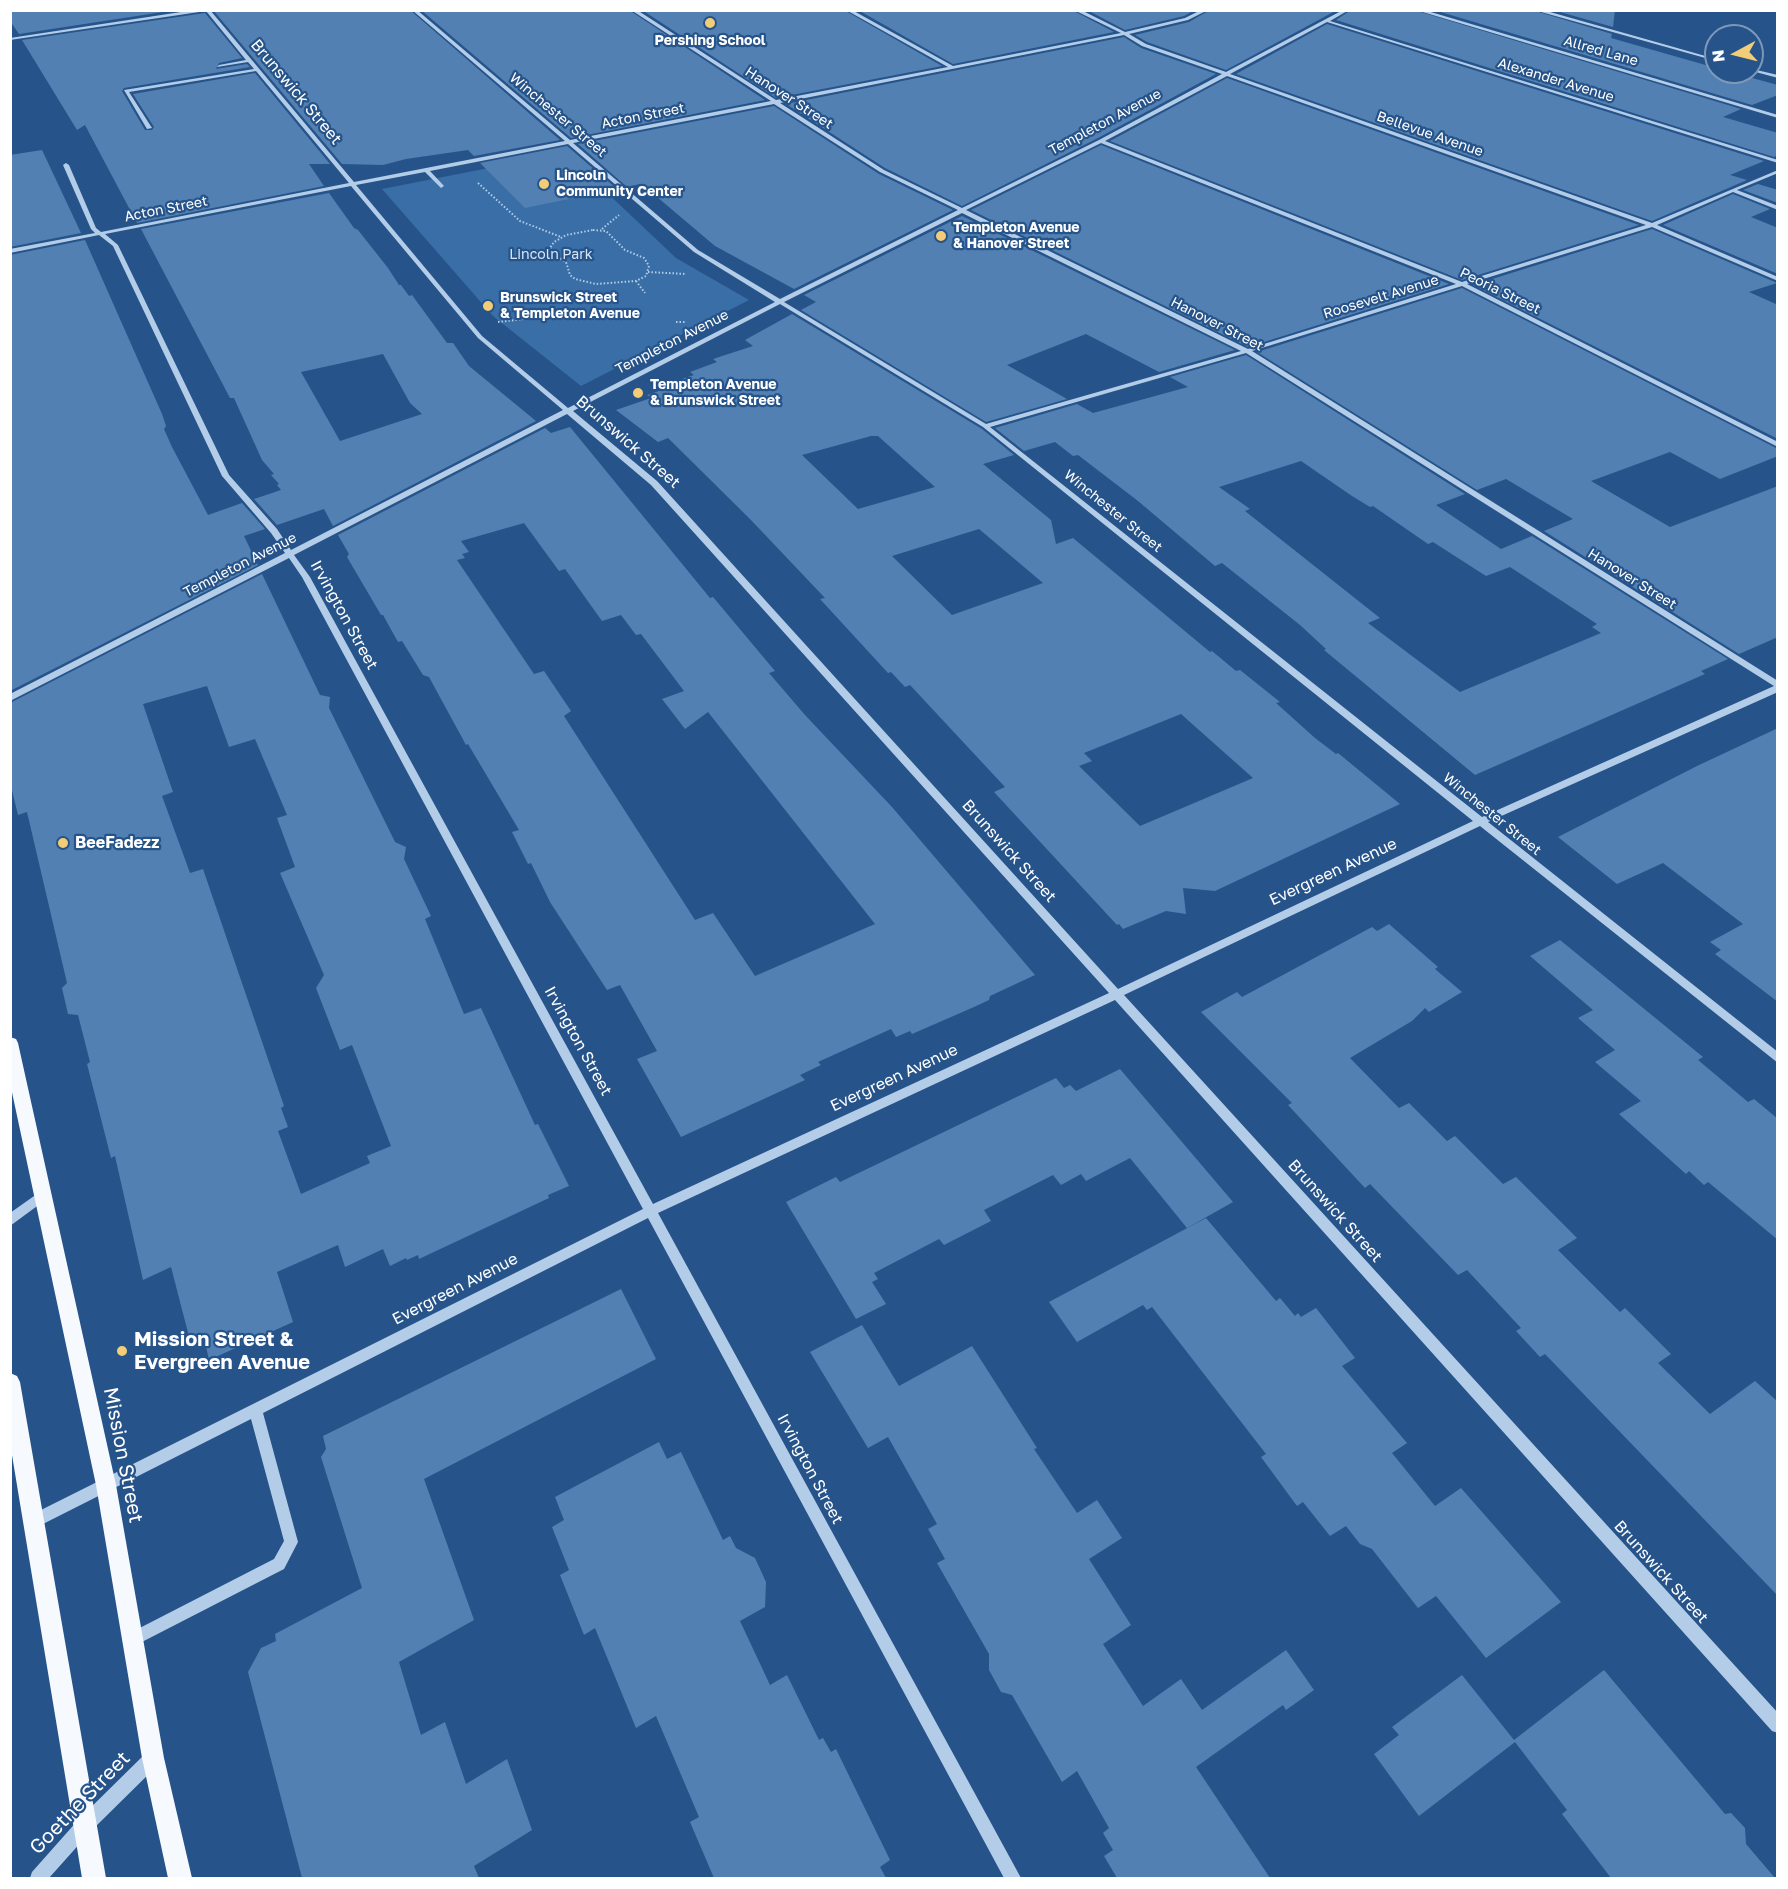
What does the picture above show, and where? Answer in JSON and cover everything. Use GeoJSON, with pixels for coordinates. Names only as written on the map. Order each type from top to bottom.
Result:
{"type":"FeatureCollection","features":[{"type":"Feature","properties":{"kind":"main road","name":"Mission Street"},"geometry":{"type":"LineString","coordinates":[[10,1043],[106,1485],[153,1758],[180,1878]]}},
{"type":"Feature","properties":{"kind":"main road"},"geometry":{"type":"LineString","coordinates":[[10,1382],[94,1878]]}},
{"type":"Feature","properties":{"kind":"street"},"geometry":{"type":"LineString","coordinates":[[10,39],[207,10]]}},
{"type":"Feature","properties":{"kind":"street","name":"Brunswick Street"},"geometry":{"type":"LineString","coordinates":[[207,10],[351,186],[480,337],[654,483],[1778,1725]]}},
{"type":"Feature","properties":{"kind":"street","name":"Winchester Street"},"geometry":{"type":"LineString","coordinates":[[414,10],[696,251],[985,426],[1778,1059]]}},
{"type":"Feature","properties":{"kind":"street","name":"Hanover Street"},"geometry":{"type":"LineString","coordinates":[[633,10],[882,171],[1247,351],[1778,686]]}},
{"type":"Feature","properties":{"kind":"street"},"geometry":{"type":"LineString","coordinates":[[848,10],[954,68]]}},
{"type":"Feature","properties":{"kind":"street","name":"Bellevue Avenue"},"geometry":{"type":"LineString","coordinates":[[1076,10],[1144,45],[1652,225],[1778,279]]}},
{"type":"Feature","properties":{"kind":"street","name":"Acton Street"},"geometry":{"type":"LineString","coordinates":[[10,251],[1124,34],[1186,20],[1206,10]]}},
{"type":"Feature","properties":{"kind":"street","name":"Templeton Avenue"},"geometry":{"type":"LineString","coordinates":[[10,698],[781,301],[1101,141],[1347,10]]}},
{"type":"Feature","properties":{"kind":"street","name":"Allred Lane"},"geometry":{"type":"LineString","coordinates":[[1418,10],[1778,117]]}},
{"type":"Feature","properties":{"kind":"street"},"geometry":{"type":"LineString","coordinates":[[1536,10],[1704,57]]}},
{"type":"Feature","properties":{"kind":"street","name":"Alexander Avenue"},"geometry":{"type":"LineString","coordinates":[[1327,21],[1778,162]]}},
{"type":"Feature","properties":{"kind":"street"},"geometry":{"type":"LineString","coordinates":[[219,66],[249,61]]}},
{"type":"Feature","properties":{"kind":"street"},"geometry":{"type":"LineString","coordinates":[[149,128],[126,91],[256,70]]}},
{"type":"Feature","properties":{"kind":"street","name":"Peoria Street"},"geometry":{"type":"LineString","coordinates":[[1101,141],[1462,285],[1778,445]]}},
{"type":"Feature","properties":{"kind":"street"},"geometry":{"type":"LineString","coordinates":[[66,165],[98,234]]}},
{"type":"Feature","properties":{"kind":"street"},"geometry":{"type":"LineString","coordinates":[[427,171],[441,186]]}},
{"type":"Feature","properties":{"kind":"street","name":"Roosevelt Avenue"},"geometry":{"type":"LineString","coordinates":[[985,426],[1247,351],[1652,225],[1778,171]]}},
{"type":"Feature","properties":{"kind":"street"},"geometry":{"type":"LineString","coordinates":[[1734,191],[1778,208]]}},
{"type":"Feature","properties":{"kind":"street","name":"Irvington Street"},"geometry":{"type":"LineString","coordinates":[[98,234],[115,245],[226,476],[274,531],[306,577],[1013,1878]]}},
{"type":"Feature","properties":{"kind":"street","name":"Evergreen Avenue"},"geometry":{"type":"LineString","coordinates":[[34,1521],[652,1210],[1480,822],[1778,686]]}},
{"type":"Feature","properties":{"kind":"street"},"geometry":{"type":"LineString","coordinates":[[10,1221],[44,1194]]}},
{"type":"Feature","properties":{"kind":"street"},"geometry":{"type":"LineString","coordinates":[[132,1639],[279,1564],[291,1542],[255,1410]]}},
{"type":"Feature","properties":{"kind":"street","name":"Goethe Street"},"geometry":{"type":"LineString","coordinates":[[38,1878],[85,1825],[153,1758]]}},
{"type":"Feature","properties":{"kind":"path"},"geometry":{"type":"LineString","coordinates":[[460,164],[511,215],[533,228],[561,237]]}},
{"type":"Feature","properties":{"kind":"path"},"geometry":{"type":"LineString","coordinates":[[606,231],[625,250],[644,258],[649,266],[646,276],[636,281],[596,284],[575,279],[570,275],[566,262],[550,251],[550,248],[561,237],[581,232],[606,231]]}},
{"type":"Feature","properties":{"kind":"path"},"geometry":{"type":"LineString","coordinates":[[636,281],[645,293]]}},
{"type":"Feature","properties":{"kind":"path"},"geometry":{"type":"LineString","coordinates":[[471,326],[550,316]]}},
{"type":"Feature","properties":{"kind":"green space","name":"Lincoln Park"},"geometry":{"type":"Polygon","coordinates":[[[565,153],[676,258],[749,300],[581,386],[493,316],[382,189],[565,153]]]}},
{"type":"Feature","properties":{"kind":"building"},"geometry":{"type":"Polygon","coordinates":[[[10,10],[176,10],[19,34],[10,21],[10,10]]]}},
{"type":"Feature","properties":{"kind":"building"},"geometry":{"type":"Polygon","coordinates":[[[213,10],[410,10],[560,140],[474,156],[468,150],[406,159],[383,165],[342,164],[213,10]]]}},
{"type":"Feature","properties":{"kind":"building"},"geometry":{"type":"Polygon","coordinates":[[[421,10],[629,10],[765,100],[571,138],[421,10]]]}},
{"type":"Feature","properties":{"kind":"building"},"geometry":{"type":"Polygon","coordinates":[[[642,10],[844,10],[942,66],[776,98],[642,10]]]}},
{"type":"Feature","properties":{"kind":"building"},"geometry":{"type":"Polygon","coordinates":[[[858,10],[1072,10],[1114,32],[953,64],[858,10]]]}},
{"type":"Feature","properties":{"kind":"building"},"geometry":{"type":"Polygon","coordinates":[[[1087,10],[1195,10],[1184,16],[1125,30],[1087,10]]]}},
{"type":"Feature","properties":{"kind":"building"},"geometry":{"type":"Polygon","coordinates":[[[1210,10],[1337,10],[1226,70],[1147,42],[1135,35],[1189,22],[1210,10]]]}},
{"type":"Feature","properties":{"kind":"building"},"geometry":{"type":"Polygon","coordinates":[[[1351,10],[1414,10],[1741,109],[1723,117],[1778,133],[1778,155],[1774,157],[1336,20],[1351,10]]]}},
{"type":"Feature","properties":{"kind":"building"},"geometry":{"type":"Polygon","coordinates":[[[1434,10],[1532,10],[1612,34],[1611,38],[1704,65],[1704,84],[1764,84],[1764,81],[1778,85],[1778,95],[1752,105],[1434,10]]]}},
{"type":"Feature","properties":{"kind":"building"},"geometry":{"type":"Polygon","coordinates":[[[1553,10],[1615,10],[1613,27],[1553,10]]]}},
{"type":"Feature","properties":{"kind":"building"},"geometry":{"type":"Polygon","coordinates":[[[205,13],[242,58],[219,63],[216,69],[247,64],[250,67],[124,88],[122,91],[145,130],[152,130],[154,127],[133,94],[255,73],[330,164],[309,164],[324,186],[137,223],[85,125],[77,130],[22,40],[205,13]]]}},
{"type":"Feature","properties":{"kind":"building"},"geometry":{"type":"Polygon","coordinates":[[[1327,24],[1764,161],[1730,175],[1747,180],[1652,221],[1236,74],[1327,24]]]}},
{"type":"Feature","properties":{"kind":"building"},"geometry":{"type":"Polygon","coordinates":[[[1124,37],[1141,48],[1216,74],[1098,138],[962,206],[885,168],[786,104],[1124,37]]]}},
{"type":"Feature","properties":{"kind":"building"},"geometry":{"type":"Polygon","coordinates":[[[1227,78],[1639,225],[1462,280],[1110,141],[1227,78]]]}},
{"type":"Feature","properties":{"kind":"building"},"geometry":{"type":"Polygon","coordinates":[[[774,106],[879,174],[953,210],[794,289],[715,246],[640,184],[627,187],[578,144],[774,106]]]}},
{"type":"Feature","properties":{"kind":"building"},"geometry":{"type":"Polygon","coordinates":[[[1101,145],[1449,284],[1248,347],[971,210],[1101,145]]]}},
{"type":"Feature","properties":{"kind":"building"},"geometry":{"type":"Polygon","coordinates":[[[567,146],[617,189],[525,208],[480,163],[567,146]]]}},
{"type":"Feature","properties":{"kind":"building"},"geometry":{"type":"Polygon","coordinates":[[[42,150],[81,233],[10,247],[10,155],[42,150]]]}},
{"type":"Feature","properties":{"kind":"building"},"geometry":{"type":"Polygon","coordinates":[[[1758,184],[1778,190],[1778,203],[1743,190],[1758,184]]]}},
{"type":"Feature","properties":{"kind":"building"},"geometry":{"type":"Polygon","coordinates":[[[329,193],[399,285],[409,296],[412,295],[447,343],[453,343],[469,366],[536,421],[333,526],[324,509],[277,525],[254,499],[281,490],[277,485],[279,484],[262,460],[234,398],[230,398],[141,229],[329,193]],[[383,354],[301,372],[340,441],[422,414],[410,403],[383,354]]]}},
{"type":"Feature","properties":{"kind":"building"},"geometry":{"type":"Polygon","coordinates":[[[1733,194],[1770,209],[1751,217],[1778,228],[1778,274],[1663,225],[1733,194]]]}},
{"type":"Feature","properties":{"kind":"building"},"geometry":{"type":"Polygon","coordinates":[[[962,216],[1235,350],[1159,372],[1086,334],[1007,365],[1067,399],[986,422],[801,310],[816,302],[804,295],[962,216]]]}},
{"type":"Feature","properties":{"kind":"building"},"geometry":{"type":"Polygon","coordinates":[[[1652,229],[1777,283],[1749,292],[1778,305],[1778,439],[1473,285],[1652,229]]]}},
{"type":"Feature","properties":{"kind":"building"},"geometry":{"type":"Polygon","coordinates":[[[85,240],[162,414],[166,426],[164,429],[172,447],[208,515],[242,503],[265,529],[244,536],[258,565],[10,691],[10,255],[85,240]]]}},
{"type":"Feature","properties":{"kind":"building"},"geometry":{"type":"Polygon","coordinates":[[[1462,288],[1778,449],[1778,456],[1720,479],[1670,452],[1591,481],[1670,527],[1778,486],[1778,637],[1739,654],[1544,531],[1573,519],[1506,479],[1477,490],[1257,352],[1462,288]]]}},
{"type":"Feature","properties":{"kind":"building"},"geometry":{"type":"Polygon","coordinates":[[[792,314],[982,429],[1014,455],[983,464],[1051,520],[1056,544],[1073,538],[1210,652],[1212,651],[1236,671],[1240,670],[1280,702],[1276,703],[1315,738],[1336,754],[1338,753],[1400,804],[1215,891],[1183,888],[1186,914],[1166,911],[1123,929],[1119,924],[1117,925],[994,792],[1005,787],[910,685],[905,687],[891,672],[888,673],[820,599],[825,598],[750,519],[668,438],[658,442],[616,410],[651,398],[647,395],[671,387],[666,384],[694,375],[690,372],[717,362],[713,359],[753,346],[745,340],[792,314]],[[878,436],[802,455],[858,509],[935,487],[878,436]],[[979,529],[892,556],[952,615],[1043,583],[979,529]],[[1181,714],[1084,753],[1092,761],[1079,766],[1140,826],[1253,778],[1181,714]]]}},
{"type":"Feature","properties":{"kind":"building"},"geometry":{"type":"Polygon","coordinates":[[[1246,355],[1465,494],[1436,505],[1501,549],[1532,536],[1728,659],[1701,671],[1705,674],[1475,775],[1324,650],[1326,649],[1300,625],[1222,563],[1215,566],[1138,501],[1078,455],[1073,456],[1055,442],[1024,451],[995,428],[1077,404],[1093,413],[1188,387],[1170,377],[1246,355]],[[1301,461],[1219,487],[1250,509],[1245,511],[1380,618],[1368,623],[1460,692],[1601,633],[1592,627],[1597,624],[1510,567],[1486,576],[1433,542],[1428,544],[1373,506],[1370,507],[1301,461]]]}},
{"type":"Feature","properties":{"kind":"building"},"geometry":{"type":"Polygon","coordinates":[[[570,427],[710,598],[713,597],[775,671],[769,673],[805,715],[892,807],[1035,975],[990,996],[989,1000],[912,1034],[910,1031],[896,1037],[891,1029],[818,1062],[821,1065],[800,1075],[805,1080],[681,1137],[637,1059],[657,1051],[620,985],[607,990],[550,902],[531,863],[528,864],[512,832],[519,830],[468,744],[466,745],[429,677],[423,675],[402,641],[398,642],[381,615],[347,557],[349,554],[338,535],[545,428],[551,433],[570,427]],[[524,523],[461,541],[469,552],[462,554],[465,558],[457,560],[534,674],[544,671],[571,711],[564,716],[695,920],[713,913],[755,976],[875,924],[708,712],[685,729],[662,699],[684,691],[641,634],[636,635],[621,615],[602,621],[565,569],[559,571],[524,523]]]}},
{"type":"Feature","properties":{"kind":"building"},"geometry":{"type":"Polygon","coordinates":[[[262,574],[320,695],[330,697],[329,708],[395,842],[406,847],[404,859],[431,916],[425,919],[464,1014],[481,1008],[535,1125],[538,1124],[569,1186],[548,1195],[549,1198],[419,1259],[418,1255],[390,1266],[383,1249],[345,1267],[338,1245],[277,1272],[293,1322],[209,1360],[205,1342],[192,1348],[171,1267],[143,1280],[115,1156],[111,1158],[87,1064],[90,1062],[78,1015],[68,1014],[62,988],[67,983],[27,812],[18,815],[10,782],[10,703],[262,574]],[[207,686],[143,704],[173,792],[162,796],[190,873],[203,869],[284,1106],[281,1108],[288,1127],[278,1131],[301,1194],[370,1163],[367,1156],[391,1146],[352,1045],[340,1050],[316,988],[324,975],[280,873],[295,867],[277,818],[287,815],[255,739],[229,747],[207,686]]]}},
{"type":"Feature","properties":{"kind":"building"},"geometry":{"type":"Polygon","coordinates":[[[1778,728],[1778,1002],[1715,954],[1721,950],[1710,942],[1743,924],[1663,863],[1617,884],[1558,837],[1697,766],[1778,728]]]}},
{"type":"Feature","properties":{"kind":"building"},"geometry":{"type":"Polygon","coordinates":[[[1389,924],[1438,967],[1435,969],[1462,992],[1429,1012],[1425,1008],[1412,1021],[1350,1058],[1399,1108],[1409,1103],[1447,1141],[1455,1136],[1503,1184],[1516,1177],[1577,1238],[1558,1250],[1620,1312],[1625,1308],[1671,1354],[1658,1363],[1710,1414],[1755,1381],[1778,1402],[1778,1596],[1545,1354],[1540,1357],[1516,1331],[1521,1328],[1467,1270],[1458,1275],[1370,1184],[1365,1188],[1288,1105],[1292,1103],[1201,1012],[1237,992],[1242,997],[1372,927],[1377,931],[1389,924]]]}},
{"type":"Feature","properties":{"kind":"building"},"geometry":{"type":"Polygon","coordinates":[[[1560,940],[1703,1057],[1698,1060],[1748,1102],[1754,1099],[1778,1119],[1778,1240],[1708,1182],[1704,1185],[1689,1171],[1686,1174],[1619,1114],[1641,1101],[1595,1062],[1615,1050],[1578,1018],[1593,1010],[1530,956],[1560,940]]]}},
{"type":"Feature","properties":{"kind":"building"},"geometry":{"type":"Polygon","coordinates":[[[1120,1069],[1233,1202],[1187,1228],[1130,1158],[1086,1181],[1081,1174],[1061,1185],[1053,1175],[984,1210],[991,1221],[944,1245],[939,1239],[874,1273],[878,1279],[872,1282],[886,1304],[856,1319],[786,1202],[836,1177],[840,1182],[1056,1078],[1064,1088],[1070,1085],[1076,1091],[1120,1069]]]}},
{"type":"Feature","properties":{"kind":"building"},"geometry":{"type":"Polygon","coordinates":[[[1206,1218],[1276,1301],[1280,1298],[1295,1316],[1298,1313],[1301,1317],[1316,1308],[1355,1358],[1342,1366],[1407,1443],[1392,1453],[1435,1506],[1461,1488],[1561,1602],[1486,1658],[1436,1596],[1418,1608],[1372,1549],[1360,1544],[1346,1526],[1330,1536],[1303,1502],[1297,1506],[1261,1457],[1266,1454],[1152,1307],[1147,1310],[1143,1305],[1077,1342],[1049,1302],[1206,1218]]]}},
{"type":"Feature","properties":{"kind":"building"},"geometry":{"type":"Polygon","coordinates":[[[621,1289],[656,1359],[424,1479],[474,1620],[399,1662],[421,1735],[445,1722],[466,1784],[507,1759],[532,1830],[474,1866],[479,1878],[302,1878],[248,1672],[261,1648],[276,1641],[275,1634],[362,1588],[321,1457],[326,1449],[323,1436],[621,1289]]]}},
{"type":"Feature","properties":{"kind":"building"},"geometry":{"type":"Polygon","coordinates":[[[862,1325],[899,1386],[972,1346],[1037,1448],[1034,1449],[1077,1513],[1097,1500],[1122,1538],[1089,1559],[1131,1625],[1103,1644],[1143,1706],[1181,1679],[1202,1710],[1286,1650],[1314,1690],[1286,1710],[1283,1705],[1196,1767],[1270,1878],[1117,1878],[1104,1856],[1113,1850],[1103,1833],[1109,1828],[1077,1771],[1062,1782],[1012,1695],[1001,1692],[989,1670],[989,1654],[937,1563],[945,1559],[928,1529],[937,1524],[888,1437],[868,1448],[810,1352],[862,1325]]]}},
{"type":"Feature","properties":{"kind":"building"},"geometry":{"type":"Polygon","coordinates":[[[659,1442],[667,1459],[681,1452],[723,1540],[730,1536],[736,1548],[755,1558],[766,1582],[765,1607],[740,1621],[770,1685],[787,1675],[819,1740],[823,1738],[831,1752],[836,1749],[890,1860],[880,1867],[886,1878],[714,1878],[690,1822],[699,1817],[656,1716],[636,1728],[595,1628],[584,1635],[560,1575],[569,1570],[552,1527],[564,1520],[555,1497],[659,1442]]]}},
{"type":"Feature","properties":{"kind":"building"},"geometry":{"type":"Polygon","coordinates":[[[1604,1670],[1725,1814],[1731,1813],[1745,1828],[1746,1844],[1775,1878],[1611,1878],[1562,1814],[1567,1810],[1515,1742],[1419,1816],[1374,1754],[1399,1735],[1392,1727],[1462,1675],[1514,1740],[1604,1670]]]}},
{"type":"Feature","properties":{"kind":"place","name":"Pershing School"},"geometry":{"type":"Point","coordinates":[710,23]}},
{"type":"Feature","properties":{"kind":"place","name":"Lincoln Community Center"},"geometry":{"type":"Point","coordinates":[544,184]}},
{"type":"Feature","properties":{"kind":"place","name":"Templeton Avenue & Hanover Street"},"geometry":{"type":"Point","coordinates":[941,236]}},
{"type":"Feature","properties":{"kind":"place","name":"Brunswick Street & Templeton Avenue"},"geometry":{"type":"Point","coordinates":[488,306]}},
{"type":"Feature","properties":{"kind":"place","name":"Templeton Avenue & Brunswick Street"},"geometry":{"type":"Point","coordinates":[638,393]}},
{"type":"Feature","properties":{"kind":"place","name":"BeeFadezz"},"geometry":{"type":"Point","coordinates":[63,843]}},
{"type":"Feature","properties":{"kind":"place","name":"Mission Street & Evergreen Avenue"},"geometry":{"type":"Point","coordinates":[122,1351]}}]}
